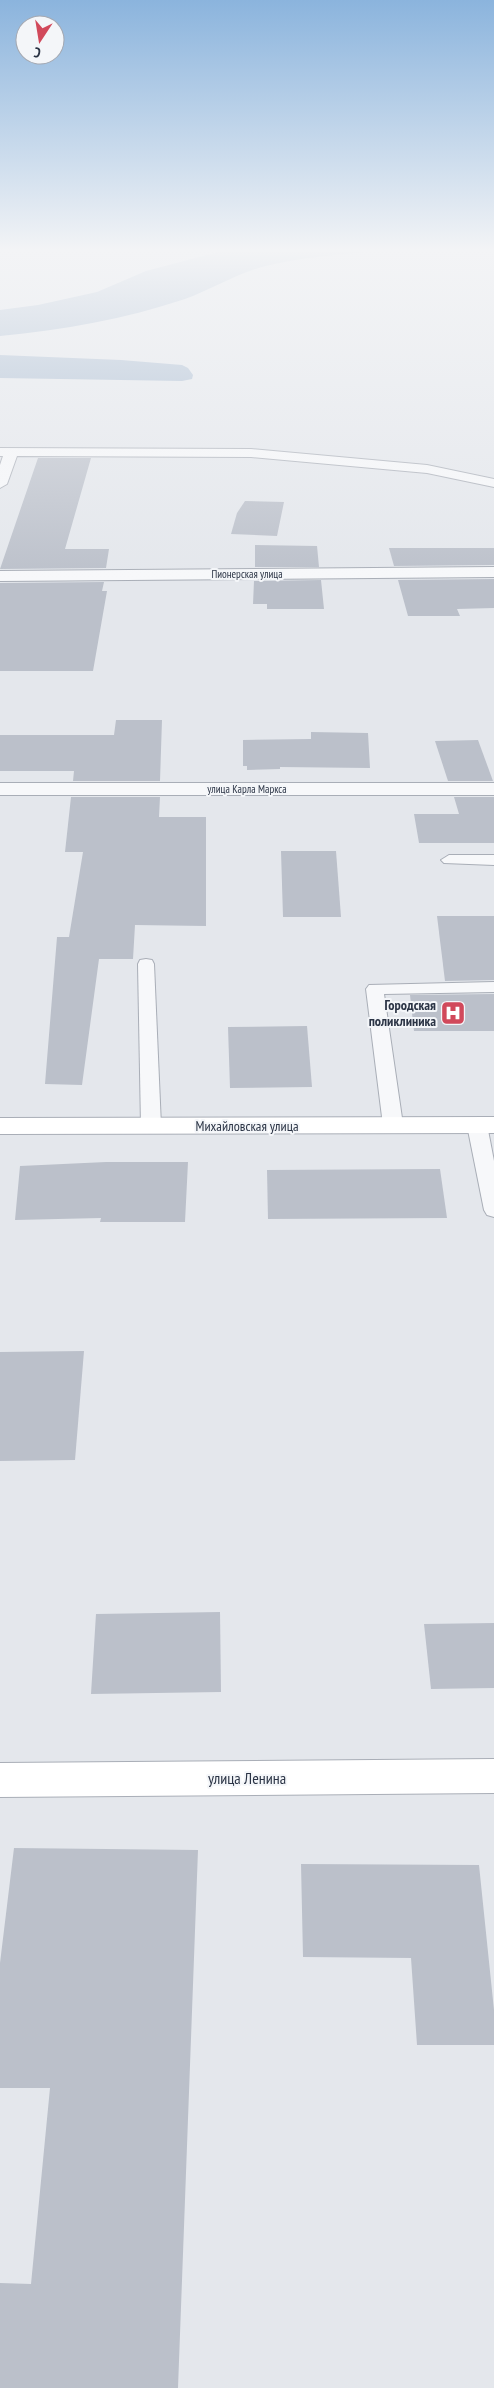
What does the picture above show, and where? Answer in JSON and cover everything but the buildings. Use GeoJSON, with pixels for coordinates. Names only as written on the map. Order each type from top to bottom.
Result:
{"type":"FeatureCollection","features":[{"type":"Feature","properties":{"kind":"main road","name":"Михайловская улица"},"geometry":{"type":"LineString","coordinates":[[0,1126],[486,1125]]}},
{"type":"Feature","properties":{"kind":"main road","name":"улица Ленина"},"geometry":{"type":"LineString","coordinates":[[0,1780],[494,1776]]}},
{"type":"Feature","properties":{"kind":"street"},"geometry":{"type":"LineString","coordinates":[[0,484],[6,452],[251,453],[426,469],[494,483]]}},
{"type":"Feature","properties":{"kind":"street","name":"Пионерская улица"},"geometry":{"type":"LineString","coordinates":[[0,576],[494,572]]}},
{"type":"Feature","properties":{"kind":"street","name":"улица Карла Маркса"},"geometry":{"type":"LineString","coordinates":[[0,789],[494,789]]}},
{"type":"Feature","properties":{"kind":"lane"},"geometry":{"type":"LineString","coordinates":[[448,860],[494,860]]}},
{"type":"Feature","properties":{"kind":"lane"},"geometry":{"type":"LineString","coordinates":[[146,964],[151,1126]]}},
{"type":"Feature","properties":{"kind":"lane"},"geometry":{"type":"LineString","coordinates":[[393,1125],[375,989],[494,987]]}},
{"type":"Feature","properties":{"kind":"lane"},"geometry":{"type":"LineString","coordinates":[[486,1125],[494,1210]]}},
{"type":"Feature","properties":{"kind":"water"},"geometry":{"type":"Polygon","coordinates":[[[0,359],[121,360],[182,365],[188,368],[193,375],[192,379],[182,381],[0,378],[0,359]]]}},
{"type":"Feature","properties":{"kind":"place","name":"Городская поликлиника"},"geometry":{"type":"Point","coordinates":[453,1013]}}]}
